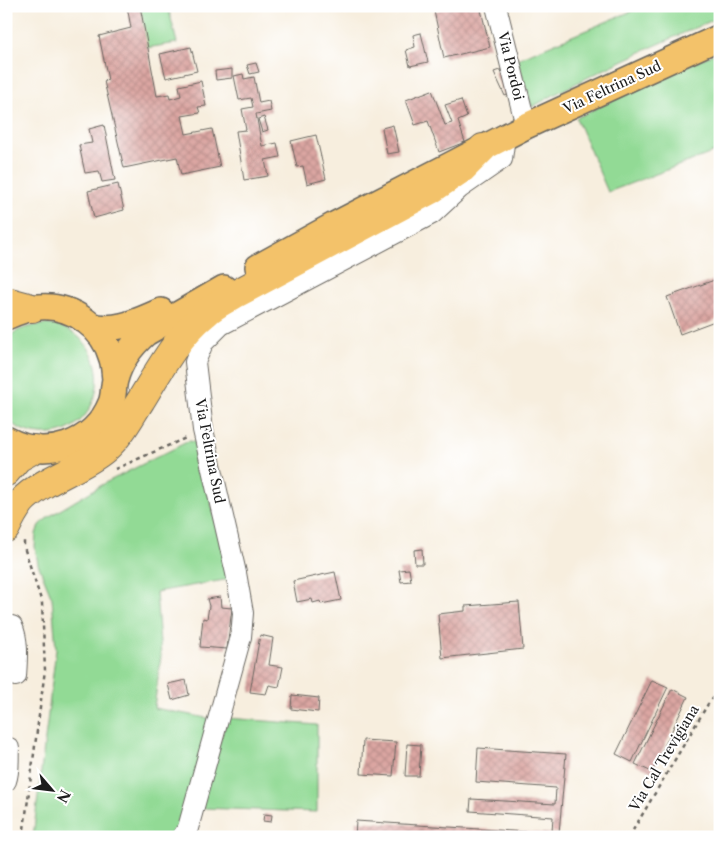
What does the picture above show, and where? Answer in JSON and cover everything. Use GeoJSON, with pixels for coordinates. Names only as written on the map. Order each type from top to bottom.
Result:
{"type":"FeatureCollection","features":[{"type":"Feature","properties":{"kind":"highway"},"geometry":{"type":"LineString","coordinates":[[15,530],[14,512],[30,494],[91,459],[116,438],[175,346],[206,313],[234,295],[431,190],[505,137]]}},
{"type":"Feature","properties":{"kind":"highway"},"geometry":{"type":"LineString","coordinates":[[6,472],[18,458],[34,449]]}},
{"type":"Feature","properties":{"kind":"main road","name":"Via Feltrina Sud"},"geometry":{"type":"LineString","coordinates":[[6,440],[17,446],[34,449],[60,448],[82,439],[100,423],[111,402],[115,379],[128,351],[146,333],[336,224],[505,137],[720,37]]}},
{"type":"Feature","properties":{"kind":"main road","name":"Via Feltrina Sud"},"geometry":{"type":"LineString","coordinates":[[92,326],[113,329],[139,321],[259,267]]}},
{"type":"Feature","properties":{"kind":"main road","name":"Via Feltrina Sud"},"geometry":{"type":"LineString","coordinates":[[19,305],[59,308],[77,315],[92,326],[104,341],[112,359],[115,379]]}},
{"type":"Feature","properties":{"kind":"main road","name":"Via Feltrina Sud"},"geometry":{"type":"LineString","coordinates":[[6,318],[22,310],[19,305]]}},
{"type":"Feature","properties":{"kind":"street","name":"Via Pordoi"},"geometry":{"type":"LineString","coordinates":[[496,6],[505,137]]}},
{"type":"Feature","properties":{"kind":"street","name":"Via Feltrina Sud"},"geometry":{"type":"LineString","coordinates":[[182,837],[188,828],[204,775],[242,637],[243,613],[236,573],[202,430],[194,362],[203,343],[221,325],[432,214],[460,188],[502,159],[505,137]]}},
{"type":"Feature","properties":{"kind":"street"},"geometry":{"type":"LineString","coordinates":[[6,625],[12,626],[14,631],[17,655],[16,676]]}},
{"type":"Feature","properties":{"kind":"street"},"geometry":{"type":"LineString","coordinates":[[6,781],[9,748]]}},
{"type":"Feature","properties":{"kind":"path"},"geometry":{"type":"LineString","coordinates":[[110,472],[202,430]]}},
{"type":"Feature","properties":{"kind":"path"},"geometry":{"type":"LineString","coordinates":[[15,530],[24,547],[42,603],[45,670],[23,837]]}},
{"type":"Feature","properties":{"kind":"path","name":"Via Cal Trevigiana"},"geometry":{"type":"LineString","coordinates":[[629,837],[708,704],[720,691]]}},
{"type":"Feature","properties":{"kind":"green space"},"geometry":{"type":"Polygon","coordinates":[[[138,6],[168,6],[177,43],[146,48],[138,6]]]}},
{"type":"Feature","properties":{"kind":"green space"},"geometry":{"type":"Polygon","coordinates":[[[644,6],[720,6],[720,17],[601,71],[532,107],[517,59],[644,6]]]}},
{"type":"Feature","properties":{"kind":"green space"},"geometry":{"type":"Polygon","coordinates":[[[720,51],[720,150],[608,192],[576,118],[720,51]]]}},
{"type":"Feature","properties":{"kind":"green space"},"geometry":{"type":"Polygon","coordinates":[[[45,324],[62,327],[82,340],[92,355],[97,373],[96,392],[89,409],[78,423],[62,432],[41,434],[22,429],[6,419],[6,339],[19,330],[45,324]]]}},
{"type":"Feature","properties":{"kind":"green space"},"geometry":{"type":"Polygon","coordinates":[[[189,441],[196,442],[230,579],[156,592],[161,656],[154,708],[212,719],[179,829],[172,837],[33,837],[56,649],[52,598],[38,564],[35,547],[39,525],[50,516],[107,482],[189,441]]]}},
{"type":"Feature","properties":{"kind":"green space"},"geometry":{"type":"Polygon","coordinates":[[[227,718],[317,725],[317,812],[200,808],[227,718]]]}},
{"type":"Feature","properties":{"kind":"building"},"geometry":{"type":"Polygon","coordinates":[[[127,6],[140,6],[157,96],[169,94],[170,99],[181,96],[179,86],[201,81],[206,106],[198,107],[200,113],[182,116],[186,134],[212,129],[220,167],[181,175],[177,157],[124,168],[104,81],[108,80],[99,36],[131,28],[127,6]]]}},
{"type":"Feature","properties":{"kind":"building"},"geometry":{"type":"Polygon","coordinates":[[[455,6],[480,6],[490,47],[444,58],[434,11],[455,6]]]}},
{"type":"Feature","properties":{"kind":"building"},"geometry":{"type":"Polygon","coordinates":[[[421,33],[428,62],[410,66],[406,50],[415,47],[413,35],[421,33]]]}},
{"type":"Feature","properties":{"kind":"building"},"geometry":{"type":"Polygon","coordinates":[[[191,47],[197,71],[166,78],[160,54],[191,47]]]}},
{"type":"Feature","properties":{"kind":"building"},"geometry":{"type":"Polygon","coordinates":[[[256,63],[259,72],[250,74],[247,65],[256,63]]]}},
{"type":"Feature","properties":{"kind":"building"},"geometry":{"type":"Polygon","coordinates":[[[505,68],[515,91],[505,96],[494,72],[505,68]]]}},
{"type":"Feature","properties":{"kind":"building"},"geometry":{"type":"Polygon","coordinates":[[[232,69],[232,78],[216,80],[215,71],[232,69]]]}},
{"type":"Feature","properties":{"kind":"building"},"geometry":{"type":"Polygon","coordinates":[[[243,74],[244,79],[254,77],[259,103],[269,101],[271,111],[256,114],[261,141],[262,146],[277,143],[280,157],[265,160],[268,176],[244,180],[236,131],[246,130],[242,109],[253,107],[251,98],[239,100],[234,76],[243,74]]]}},
{"type":"Feature","properties":{"kind":"building"},"geometry":{"type":"Polygon","coordinates":[[[432,90],[445,125],[452,123],[445,105],[461,100],[467,117],[458,121],[465,142],[439,152],[428,121],[415,125],[406,100],[432,90]]]}},
{"type":"Feature","properties":{"kind":"building"},"geometry":{"type":"Polygon","coordinates":[[[264,117],[268,130],[262,132],[258,119],[264,117]]]}},
{"type":"Feature","properties":{"kind":"building"},"geometry":{"type":"Polygon","coordinates":[[[104,125],[115,180],[102,182],[99,171],[85,173],[79,145],[92,143],[89,129],[104,125]]]}},
{"type":"Feature","properties":{"kind":"building"},"geometry":{"type":"Polygon","coordinates":[[[393,125],[399,152],[387,154],[382,128],[393,125]]]}},
{"type":"Feature","properties":{"kind":"building"},"geometry":{"type":"Polygon","coordinates":[[[316,135],[326,179],[307,184],[303,166],[297,167],[291,141],[316,135]]]}},
{"type":"Feature","properties":{"kind":"building"},"geometry":{"type":"Polygon","coordinates":[[[118,184],[124,210],[94,218],[88,191],[118,184]]]}},
{"type":"Feature","properties":{"kind":"building"},"geometry":{"type":"Polygon","coordinates":[[[720,278],[720,319],[680,334],[667,297],[720,278]]]}},
{"type":"Feature","properties":{"kind":"building"},"geometry":{"type":"Polygon","coordinates":[[[422,549],[423,564],[415,564],[414,550],[422,549]]]}},
{"type":"Feature","properties":{"kind":"building"},"geometry":{"type":"Polygon","coordinates":[[[409,569],[411,581],[401,582],[399,570],[409,569]]]}},
{"type":"Feature","properties":{"kind":"building"},"geometry":{"type":"Polygon","coordinates":[[[335,572],[341,600],[321,604],[320,601],[313,603],[312,599],[297,602],[293,581],[335,572]]]}},
{"type":"Feature","properties":{"kind":"building"},"geometry":{"type":"Polygon","coordinates":[[[220,597],[221,607],[232,608],[227,649],[200,647],[203,618],[207,619],[209,606],[207,599],[220,597]]]}},
{"type":"Feature","properties":{"kind":"building"},"geometry":{"type":"Polygon","coordinates":[[[519,602],[523,649],[442,658],[438,614],[465,611],[465,606],[519,602]]]}},
{"type":"Feature","properties":{"kind":"building"},"geometry":{"type":"Polygon","coordinates":[[[260,635],[273,638],[269,665],[283,667],[279,687],[269,685],[266,694],[250,692],[260,635]]]}},
{"type":"Feature","properties":{"kind":"building"},"geometry":{"type":"Polygon","coordinates":[[[186,680],[189,695],[172,700],[168,684],[186,680]]]}},
{"type":"Feature","properties":{"kind":"building"},"geometry":{"type":"Polygon","coordinates":[[[652,680],[668,687],[632,762],[616,754],[652,680]]]}},
{"type":"Feature","properties":{"kind":"building"},"geometry":{"type":"Polygon","coordinates":[[[672,689],[688,697],[652,772],[635,764],[672,689]]]}},
{"type":"Feature","properties":{"kind":"building"},"geometry":{"type":"Polygon","coordinates":[[[292,695],[319,698],[318,712],[291,709],[292,695]]]}},
{"type":"Feature","properties":{"kind":"building"},"geometry":{"type":"Polygon","coordinates":[[[363,740],[396,742],[393,776],[361,774],[363,740]]]}},
{"type":"Feature","properties":{"kind":"building"},"geometry":{"type":"Polygon","coordinates":[[[407,744],[421,745],[419,776],[405,776],[407,744]]]}},
{"type":"Feature","properties":{"kind":"building"},"geometry":{"type":"Polygon","coordinates":[[[478,748],[566,754],[559,833],[552,832],[553,817],[470,811],[471,799],[555,804],[556,788],[476,782],[478,748]]]}},
{"type":"Feature","properties":{"kind":"building"},"geometry":{"type":"Polygon","coordinates":[[[264,814],[272,815],[271,822],[263,821],[264,814]]]}},
{"type":"Feature","properties":{"kind":"building"},"geometry":{"type":"Polygon","coordinates":[[[356,821],[557,834],[556,837],[355,837],[356,821]]]}}]}
